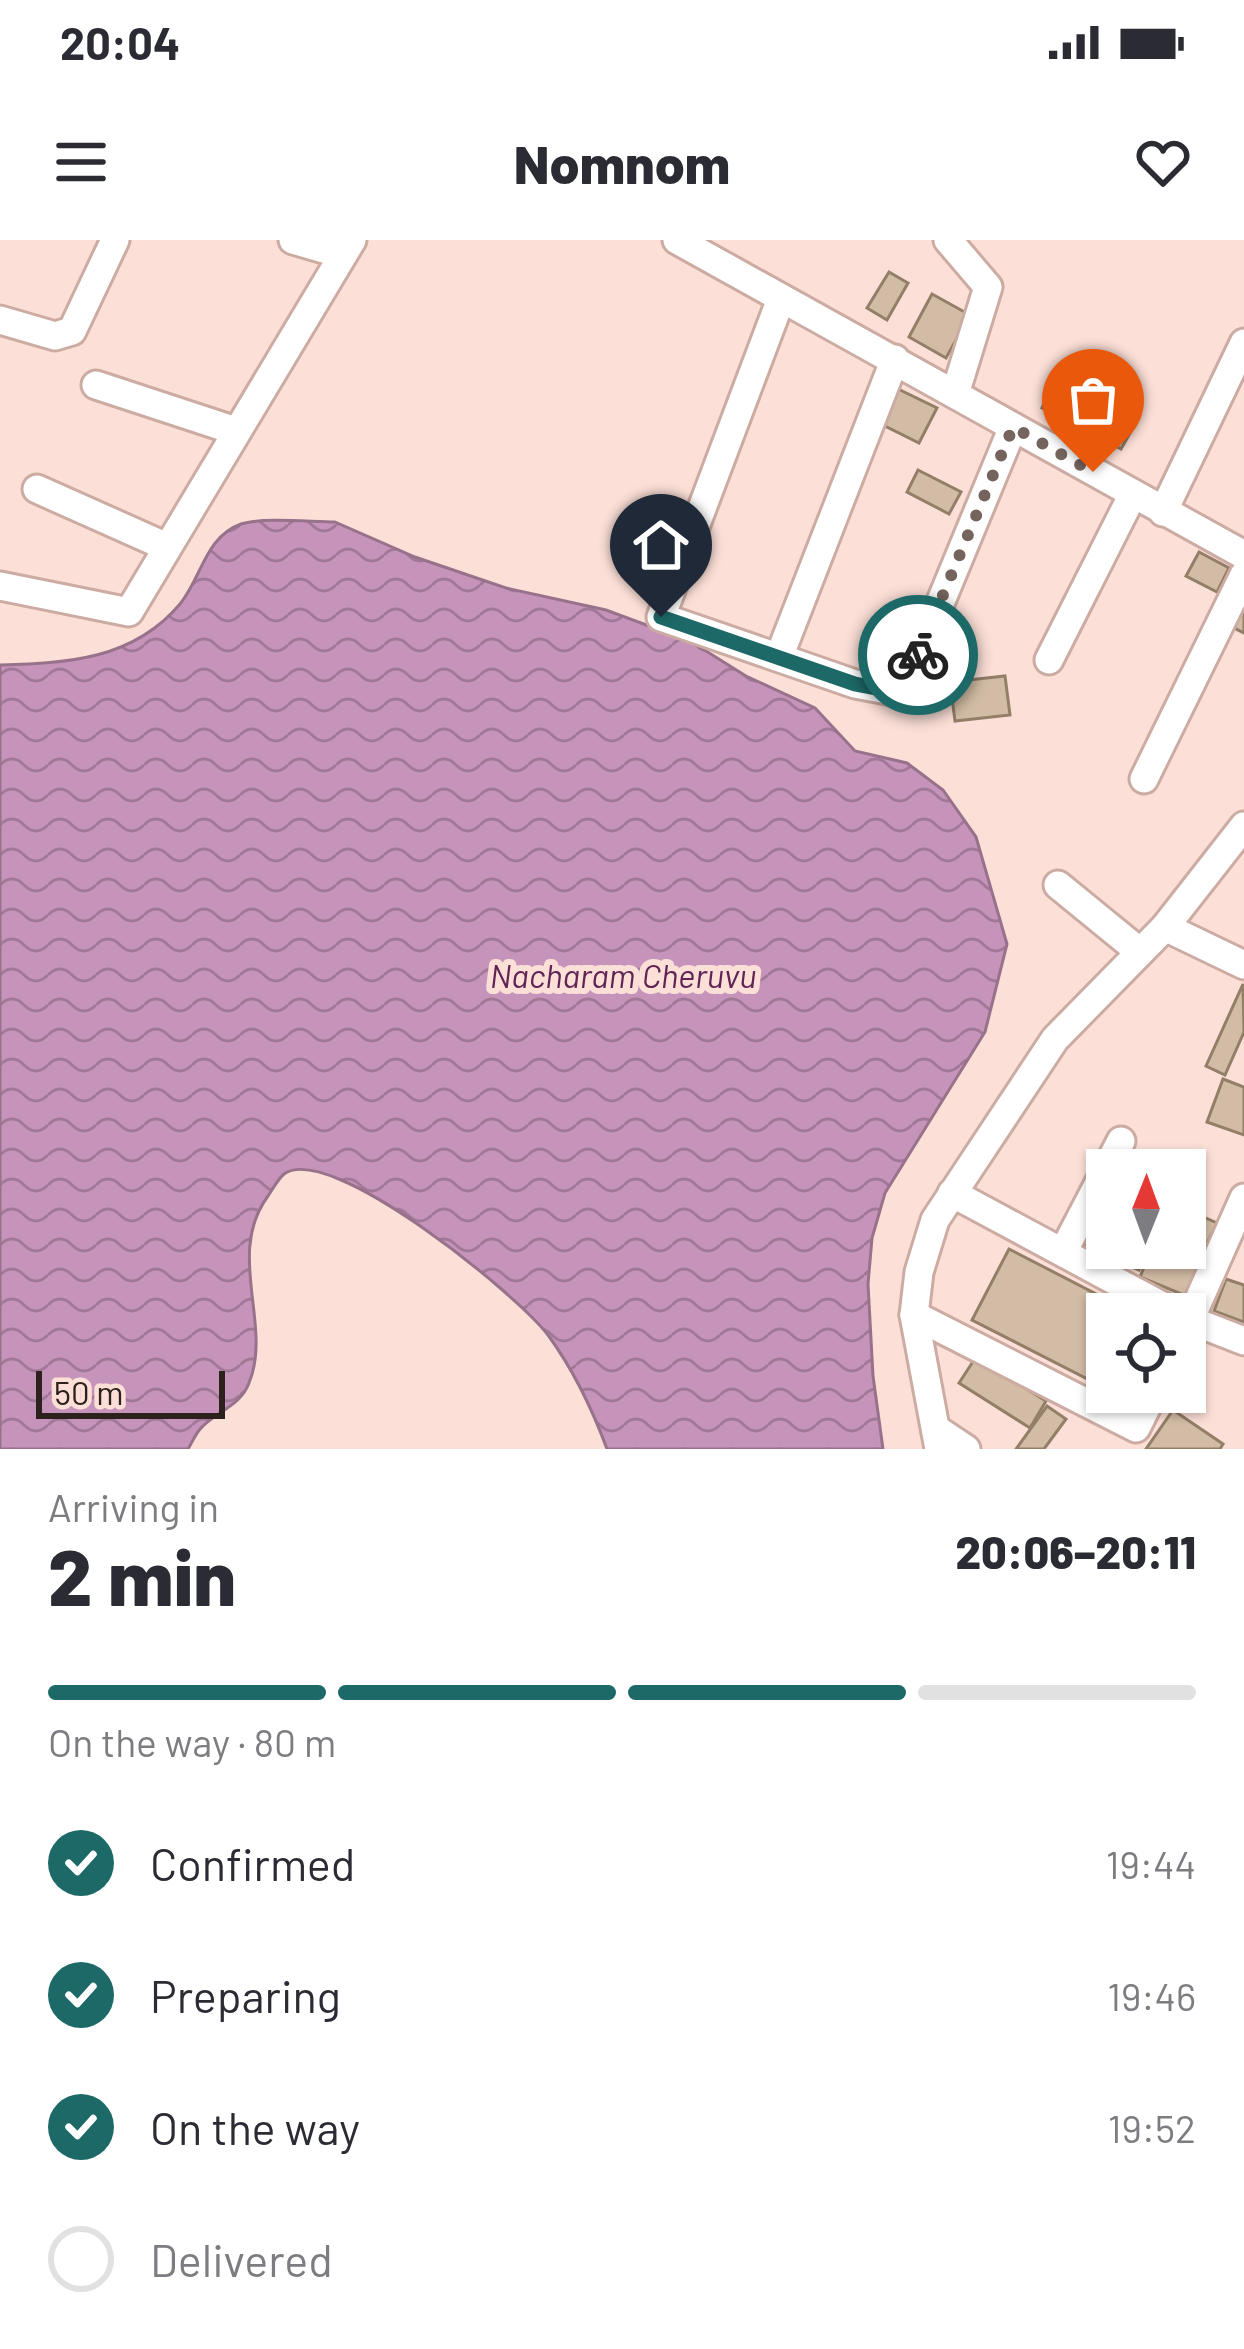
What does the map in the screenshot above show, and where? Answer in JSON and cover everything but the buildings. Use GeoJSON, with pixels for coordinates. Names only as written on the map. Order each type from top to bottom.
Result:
{"type":"FeatureCollection","features":[{"type":"Feature","properties":{"kind":"street"},"geometry":{"type":"LineString","coordinates":[[0,320],[55,336],[72,331],[115,240]]}},
{"type":"Feature","properties":{"kind":"street"},"geometry":{"type":"LineString","coordinates":[[0,586],[129,612],[347,247],[293,240]]}},
{"type":"Feature","properties":{"kind":"street"},"geometry":{"type":"LineString","coordinates":[[677,240],[1244,555]]}},
{"type":"Feature","properties":{"kind":"street"},"geometry":{"type":"LineString","coordinates":[[948,240],[988,286],[955,394]]}},
{"type":"Feature","properties":{"kind":"street"},"geometry":{"type":"LineString","coordinates":[[781,299],[661,617],[855,684],[902,693],[1013,427]]}},
{"type":"Feature","properties":{"kind":"street"},"geometry":{"type":"LineString","coordinates":[[1163,512],[1244,343]]}},
{"type":"Feature","properties":{"kind":"street"},"geometry":{"type":"LineString","coordinates":[[779,657],[895,359]]}},
{"type":"Feature","properties":{"kind":"street"},"geometry":{"type":"LineString","coordinates":[[96,386],[236,431]]}},
{"type":"Feature","properties":{"kind":"street"},"geometry":{"type":"LineString","coordinates":[[37,489],[167,548]]}},
{"type":"Feature","properties":{"kind":"street"},"geometry":{"type":"LineString","coordinates":[[1048,659],[1133,494]]}},
{"type":"Feature","properties":{"kind":"street"},"geometry":{"type":"LineString","coordinates":[[1144,779],[1244,575]]}},
{"type":"Feature","properties":{"kind":"street"},"geometry":{"type":"LineString","coordinates":[[966,1449],[939,1440],[914,1315],[919,1272],[930,1238],[952,1192],[1055,1039],[1165,927],[1244,826]]}},
{"type":"Feature","properties":{"kind":"street"},"geometry":{"type":"LineString","coordinates":[[1058,885],[1140,952]]}},
{"type":"Feature","properties":{"kind":"street"},"geometry":{"type":"LineString","coordinates":[[1165,927],[1244,965]]}},
{"type":"Feature","properties":{"kind":"street"},"geometry":{"type":"LineString","coordinates":[[1063,1252],[1120,1141]]}},
{"type":"Feature","properties":{"kind":"street"},"geometry":{"type":"LineString","coordinates":[[952,1192],[1135,1293]]}},
{"type":"Feature","properties":{"kind":"street"},"geometry":{"type":"LineString","coordinates":[[1198,1293],[1244,1198]]}},
{"type":"Feature","properties":{"kind":"street"},"geometry":{"type":"LineString","coordinates":[[914,1315],[1086,1403]]}},
{"type":"Feature","properties":{"kind":"street"},"geometry":{"type":"LineString","coordinates":[[1206,1328],[1244,1341]]}},
{"type":"Feature","properties":{"kind":"street"},"geometry":{"type":"LineString","coordinates":[[1107,1413],[1136,1428],[1144,1413]]}},
{"type":"Feature","properties":{"kind":"water","name":"Nacharam Cheruvu"},"geometry":{"type":"Polygon","coordinates":[[[335,522],[415,557],[506,588],[606,610],[690,641],[746,676],[815,708],[855,751],[907,763],[943,790],[976,837],[1007,944],[985,1032],[885,1193],[872,1238],[868,1284],[883,1449],[607,1449],[574,1376],[548,1335],[501,1289],[380,1200],[341,1180],[307,1170],[284,1174],[256,1218],[249,1265],[255,1361],[249,1383],[235,1402],[201,1428],[188,1449],[0,1449],[0,665],[74,660],[141,637],[180,604],[219,538],[241,524],[335,522]]]}},
{"type":"Feature","properties":{"kind":"way so far"},"geometry":{"type":"LineString","coordinates":[[918,655],[1013,427],[1093,472]]}},
{"type":"Feature","properties":{"kind":"route"},"geometry":{"type":"LineString","coordinates":[[661,617],[855,684],[902,693],[918,655]]}}]}
